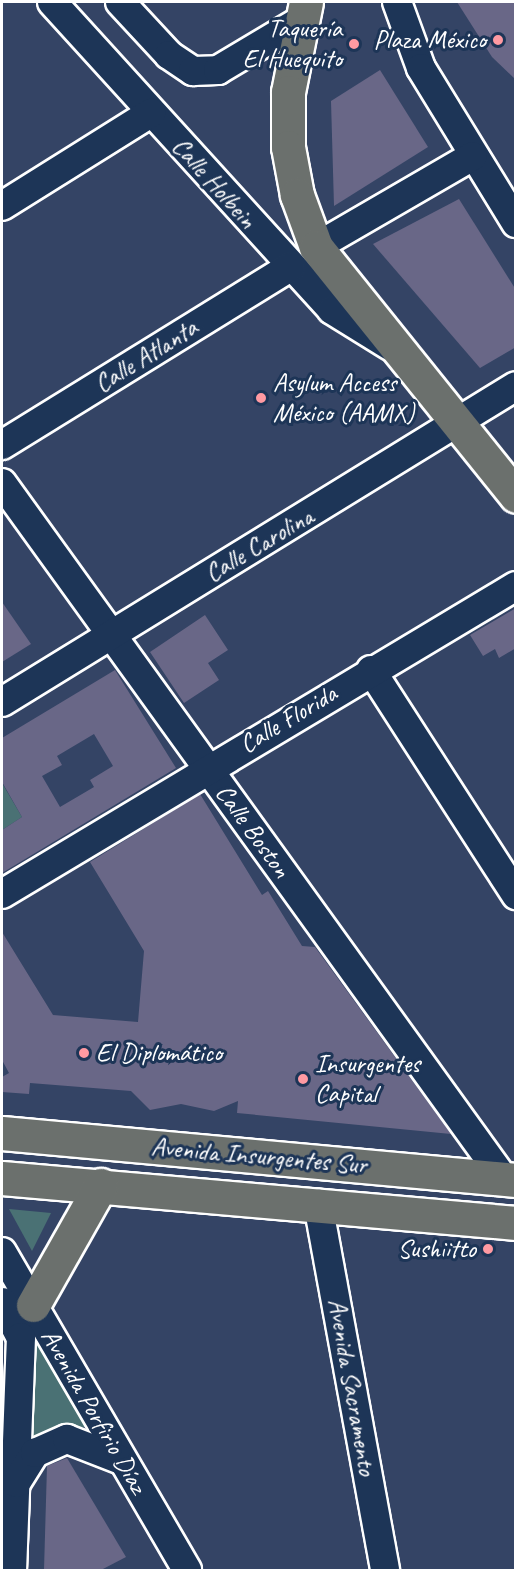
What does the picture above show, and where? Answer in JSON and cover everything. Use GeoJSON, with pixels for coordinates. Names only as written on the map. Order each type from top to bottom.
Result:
{"type":"FeatureCollection","features":[{"type":"Feature","properties":{"kind":"main road","name":"Calle Holbein"},"geometry":{"type":"LineString","coordinates":[[304,11],[288,92],[288,147],[297,195],[316,247],[390,346],[462,423],[516,496]]}},
{"type":"Feature","properties":{"kind":"main road","name":"Avenida Insurgentes Sur"},"geometry":{"type":"LineString","coordinates":[[2,1133],[510,1179]]}},
{"type":"Feature","properties":{"kind":"main road","name":"Avenida Insurgentes Sur"},"geometry":{"type":"LineString","coordinates":[[2,1178],[516,1223]]}},
{"type":"Feature","properties":{"kind":"main road"},"geometry":{"type":"LineString","coordinates":[[13,1314],[101,1185]]}},
{"type":"Feature","properties":{"kind":"street","name":"Calle Holbein"},"geometry":{"type":"LineString","coordinates":[[52,2],[290,267],[347,322],[390,346]]}},
{"type":"Feature","properties":{"kind":"street"},"geometry":{"type":"LineString","coordinates":[[120,2],[169,56],[193,71],[218,70],[304,11]]}},
{"type":"Feature","properties":{"kind":"street"},"geometry":{"type":"LineString","coordinates":[[398,2],[420,68],[516,224]]}},
{"type":"Feature","properties":{"kind":"street"},"geometry":{"type":"LineString","coordinates":[[2,206],[151,113]]}},
{"type":"Feature","properties":{"kind":"street"},"geometry":{"type":"LineString","coordinates":[[316,247],[473,156]]}},
{"type":"Feature","properties":{"kind":"street","name":"Calle Atlanta"},"geometry":{"type":"LineString","coordinates":[[2,445],[290,267]]}},
{"type":"Feature","properties":{"kind":"street","name":"Calle Carolina"},"geometry":{"type":"LineString","coordinates":[[2,702],[110,634],[462,423],[516,386]]}},
{"type":"Feature","properties":{"kind":"street","name":"Calle Boston"},"geometry":{"type":"LineString","coordinates":[[2,483],[207,767],[510,1179]]}},
{"type":"Feature","properties":{"kind":"street","name":"Calle Florida"},"geometry":{"type":"LineString","coordinates":[[2,894],[207,767],[516,586]]}},
{"type":"Feature","properties":{"kind":"street"},"geometry":{"type":"LineString","coordinates":[[371,670],[516,895]]}},
{"type":"Feature","properties":{"kind":"street","name":"Avenida Sacramento"},"geometry":{"type":"LineString","coordinates":[[318,1204],[385,1570]]}},
{"type":"Feature","properties":{"kind":"street","name":"Avenida Porfirio Díaz"},"geometry":{"type":"LineString","coordinates":[[2,1252],[13,1314],[121,1460],[187,1570]]}},
{"type":"Feature","properties":{"kind":"street"},"geometry":{"type":"LineString","coordinates":[[9,1555],[14,1488],[9,1457],[13,1314]]}},
{"type":"Feature","properties":{"kind":"street"},"geometry":{"type":"LineString","coordinates":[[14,1488],[35,1452],[50,1443],[84,1441],[121,1460]]}},
{"type":"Feature","properties":{"kind":"green space"},"geometry":{"type":"Polygon","coordinates":[[[2,783],[22,817],[2,830],[2,783]]]}},
{"type":"Feature","properties":{"kind":"green space"},"geometry":{"type":"Polygon","coordinates":[[[9,1209],[51,1213],[32,1251],[9,1209]]]}},
{"type":"Feature","properties":{"kind":"green space"},"geometry":{"type":"Polygon","coordinates":[[[33,1335],[86,1427],[54,1429],[30,1443],[33,1335]]]}},
{"type":"Feature","properties":{"kind":"building","name":"Plaza México"},"geometry":{"type":"Polygon","coordinates":[[[457,2],[516,2],[516,80],[492,57],[457,2]]]}},
{"type":"Feature","properties":{"kind":"building"},"geometry":{"type":"Polygon","coordinates":[[[380,70],[428,147],[334,206],[331,101],[380,70]]]}},
{"type":"Feature","properties":{"kind":"building"},"geometry":{"type":"Polygon","coordinates":[[[459,199],[516,290],[516,347],[480,368],[373,244],[459,199]]]}},
{"type":"Feature","properties":{"kind":"building"},"geometry":{"type":"Polygon","coordinates":[[[2,602],[31,644],[2,662],[2,602]]]}},
{"type":"Feature","properties":{"kind":"building"},"geometry":{"type":"Polygon","coordinates":[[[516,608],[516,648],[499,658],[495,649],[483,656],[470,635],[516,608]]]}},
{"type":"Feature","properties":{"kind":"building"},"geometry":{"type":"Polygon","coordinates":[[[205,615],[228,650],[208,663],[219,680],[184,703],[150,652],[205,615]]]}},
{"type":"Feature","properties":{"kind":"building"},"geometry":{"type":"Polygon","coordinates":[[[115,670],[176,768],[2,873],[2,830],[22,817],[2,782],[2,738],[115,670]],[[94,734],[57,756],[62,765],[42,776],[60,807],[94,787],[90,780],[113,766],[94,734]]]}},
{"type":"Feature","properties":{"kind":"building"},"geometry":{"type":"Polygon","coordinates":[[[200,794],[262,895],[268,891],[302,946],[315,947],[451,1134],[237,1113],[238,1101],[214,1111],[181,1104],[150,1110],[131,1091],[30,1083],[29,1094],[2,1092],[2,1077],[9,1073],[2,1060],[2,932],[53,1015],[138,1022],[144,951],[90,862],[200,794]]]}},
{"type":"Feature","properties":{"kind":"building"},"geometry":{"type":"Polygon","coordinates":[[[67,1458],[126,1557],[101,1570],[44,1570],[47,1466],[67,1458]]]}},
{"type":"Feature","properties":{"kind":"place","name":"Plaza México"},"geometry":{"type":"Point","coordinates":[498,40]}},
{"type":"Feature","properties":{"kind":"place","name":"Taquería El Huequito"},"geometry":{"type":"Point","coordinates":[354,44]}},
{"type":"Feature","properties":{"kind":"place","name":"Asylum Access México (AAMX)"},"geometry":{"type":"Point","coordinates":[261,398]}},
{"type":"Feature","properties":{"kind":"place","name":"El Diplomático"},"geometry":{"type":"Point","coordinates":[84,1053]}},
{"type":"Feature","properties":{"kind":"place","name":"Insurgentes Capital"},"geometry":{"type":"Point","coordinates":[303,1079]}},
{"type":"Feature","properties":{"kind":"place","name":"Sushiitto"},"geometry":{"type":"Point","coordinates":[488,1249]}}]}
